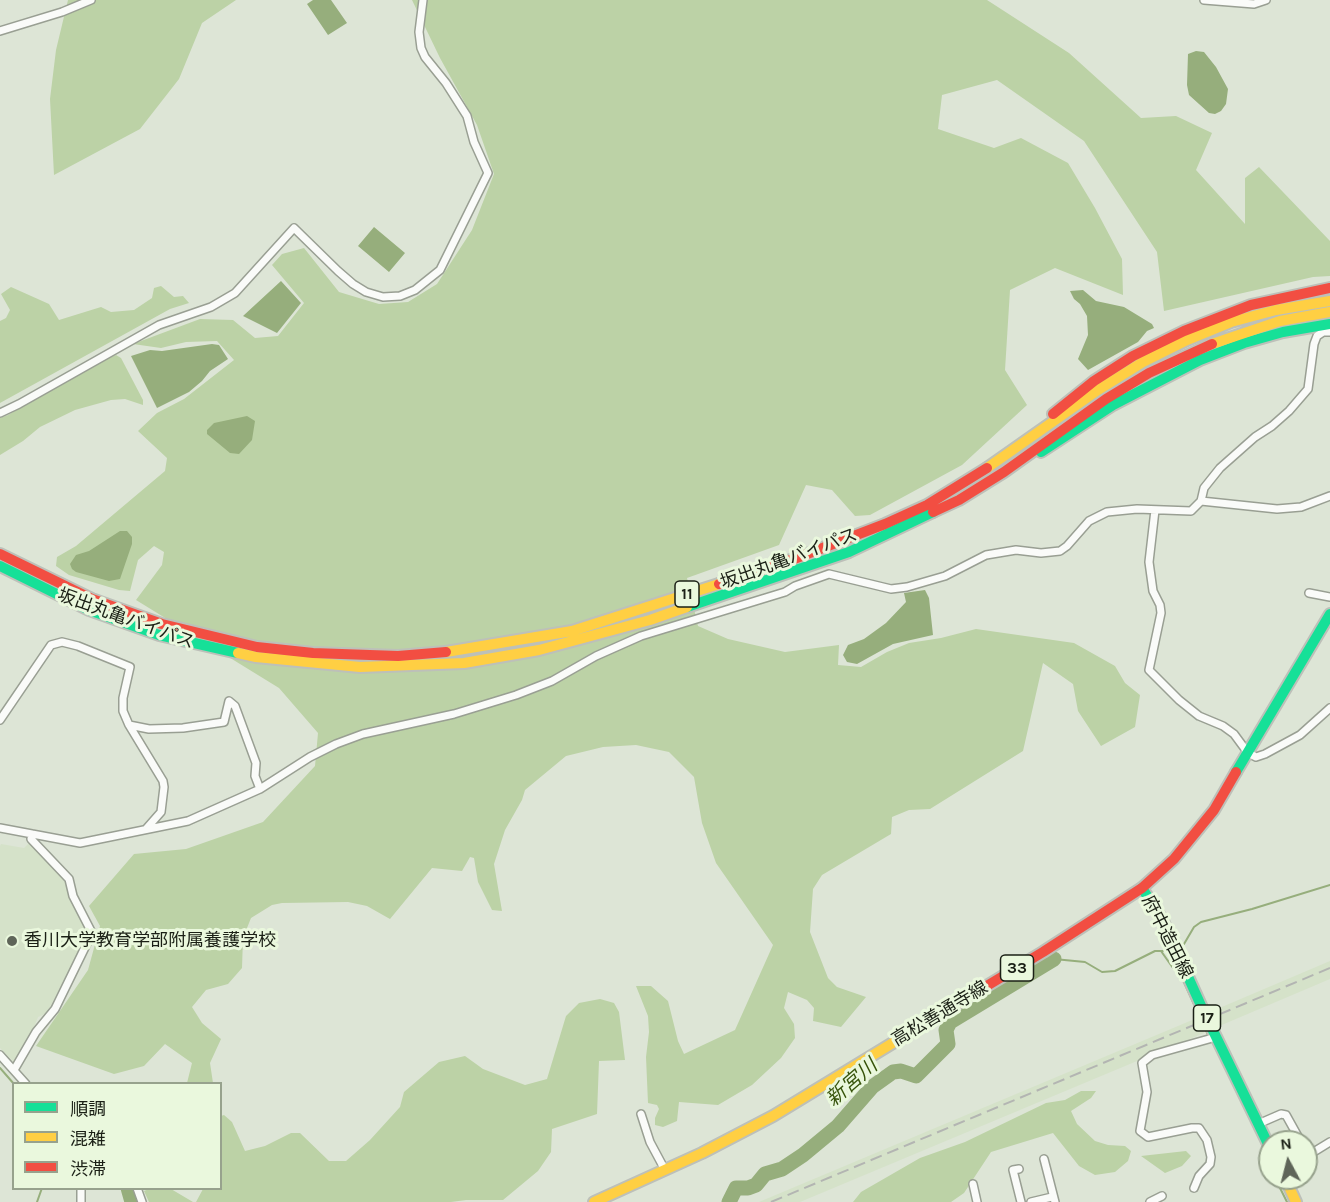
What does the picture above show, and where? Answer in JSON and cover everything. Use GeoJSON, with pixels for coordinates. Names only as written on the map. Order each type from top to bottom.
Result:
{"type":"FeatureCollection","features":[{"type":"Feature","properties":{"kind":"main road"},"geometry":{"type":"LineString","coordinates":[[1015,450],[1066,402],[1094,381],[1161,341],[1251,305],[1330,288]]}},
{"type":"Feature","properties":{"kind":"main road","name":"坂出丸亀バイパス"},"geometry":{"type":"LineString","coordinates":[[0,566],[162,624],[257,647],[359,656],[431,654],[508,644],[572,631],[794,559],[885,524],[954,490],[1015,450],[1098,390],[1143,362],[1187,340],[1231,322],[1275,310],[1330,301]]}},
{"type":"Feature","properties":{"kind":"main road","name":"坂出丸亀バイパス"},"geometry":{"type":"LineString","coordinates":[[0,554],[159,635],[210,648],[256,657],[360,668],[430,666],[498,657],[573,642],[637,624],[849,552],[959,500],[1149,373],[1197,350],[1241,333],[1280,321],[1330,312]]}},
{"type":"Feature","properties":{"kind":"main road","name":"11"},"geometry":{"type":"LineString","coordinates":[[1004,472],[1059,442],[1113,405],[1200,360],[1244,343],[1283,332],[1330,324]]}},
{"type":"Feature","properties":{"kind":"main road","name":"高松善通寺線"},"geometry":{"type":"LineString","coordinates":[[594,1202],[607,1200],[702,1154],[772,1116],[1043,952],[1142,888],[1174,859],[1214,810],[1330,614]]}},
{"type":"Feature","properties":{"kind":"main road","name":"府中造田線"},"geometry":{"type":"LineString","coordinates":[[1142,888],[1162,919],[1261,1130]]}},
{"type":"Feature","properties":{"kind":"street"},"geometry":{"type":"LineString","coordinates":[[0,31],[62,12],[91,0]]}},
{"type":"Feature","properties":{"kind":"street"},"geometry":{"type":"LineString","coordinates":[[0,413],[159,325],[211,307],[235,293],[294,228],[353,284],[366,292],[383,297],[400,296],[415,290],[440,270],[488,173],[474,142],[467,116],[421,48],[419,32],[423,0]]}},
{"type":"Feature","properties":{"kind":"street"},"geometry":{"type":"LineString","coordinates":[[1204,0],[1254,4],[1266,0]]}},
{"type":"Feature","properties":{"kind":"street"},"geometry":{"type":"LineString","coordinates":[[0,828],[80,843],[188,821],[260,789],[310,757],[336,744],[363,734],[454,714],[516,695],[552,681],[596,656],[641,636],[785,592],[829,574],[891,589],[907,587],[945,576],[986,555],[1016,550],[1041,553],[1060,551],[1089,521],[1099,514],[1137,509],[1191,511],[1201,501],[1204,488],[1220,468],[1289,411],[1308,389],[1317,336],[1323,332],[1330,332]]}},
{"type":"Feature","properties":{"kind":"street"},"geometry":{"type":"LineString","coordinates":[[1201,501],[1277,508],[1301,507],[1330,496]]}},
{"type":"Feature","properties":{"kind":"street"},"geometry":{"type":"LineString","coordinates":[[1155,510],[1149,562],[1152,591],[1160,605],[1161,613],[1149,670],[1179,700],[1199,716],[1223,726],[1234,734],[1248,753],[1256,756],[1265,754],[1300,735],[1330,708]]}},
{"type":"Feature","properties":{"kind":"street"},"geometry":{"type":"LineString","coordinates":[[1309,593],[1330,597]]}},
{"type":"Feature","properties":{"kind":"street"},"geometry":{"type":"LineString","coordinates":[[634,611],[641,636]]}},
{"type":"Feature","properties":{"kind":"street"},"geometry":{"type":"LineString","coordinates":[[0,720],[51,645],[62,642],[78,646],[130,667],[123,698],[123,711],[163,781],[164,787],[161,812],[146,829]]}},
{"type":"Feature","properties":{"kind":"street"},"geometry":{"type":"LineString","coordinates":[[129,724],[149,729],[183,728],[224,722],[229,701],[235,706],[252,754],[257,770],[255,776],[260,789]]}},
{"type":"Feature","properties":{"kind":"street"},"geometry":{"type":"LineString","coordinates":[[14,1070],[36,1032],[55,1009],[92,933],[73,896],[69,879],[31,838],[32,834]]}},
{"type":"Feature","properties":{"kind":"street"},"geometry":{"type":"LineString","coordinates":[[1194,1188],[1199,1176],[1210,1164],[1211,1157],[1207,1140],[1199,1128],[1148,1137],[1140,1131],[1147,1092],[1142,1064],[1152,1055],[1216,1037]]}},
{"type":"Feature","properties":{"kind":"street"},"geometry":{"type":"LineString","coordinates":[[0,1055],[25,1082]]}},
{"type":"Feature","properties":{"kind":"street"},"geometry":{"type":"LineString","coordinates":[[641,1113],[650,1142],[665,1170]]}},
{"type":"Feature","properties":{"kind":"street"},"geometry":{"type":"LineString","coordinates":[[1258,1124],[1281,1114],[1286,1115],[1294,1130]]}},
{"type":"Feature","properties":{"kind":"street"},"geometry":{"type":"LineString","coordinates":[[1031,1202],[1053,1199],[1044,1159]]}},
{"type":"Feature","properties":{"kind":"street"},"geometry":{"type":"LineString","coordinates":[[1019,1169],[1013,1170],[1021,1202]]}},
{"type":"Feature","properties":{"kind":"street"},"geometry":{"type":"LineString","coordinates":[[973,1184],[977,1202]]}},
{"type":"Feature","properties":{"kind":"street"},"geometry":{"type":"LineString","coordinates":[[1150,1202],[1162,1196]]}},
{"type":"Feature","properties":{"kind":"shaded area"},"geometry":{"type":"Polygon","coordinates":[[[68,0],[236,0],[202,23],[179,79],[140,129],[54,175],[50,99],[56,50],[68,0]]]}},
{"type":"Feature","properties":{"kind":"shaded area"},"geometry":{"type":"Polygon","coordinates":[[[313,0],[331,0],[347,23],[328,35],[307,4],[313,0]]]}},
{"type":"Feature","properties":{"kind":"shaded area"},"geometry":{"type":"Polygon","coordinates":[[[412,0],[987,0],[1069,53],[1141,118],[1176,116],[1212,133],[1196,170],[1245,224],[1245,178],[1259,167],[1330,241],[1330,276],[1313,277],[1164,311],[1157,252],[1084,141],[997,80],[942,95],[938,129],[994,148],[1021,138],[1068,163],[1122,259],[1123,295],[1055,268],[1010,290],[1005,370],[1027,405],[962,465],[870,515],[855,516],[832,490],[806,485],[779,545],[687,578],[698,626],[728,639],[785,652],[839,645],[838,665],[861,667],[909,643],[976,629],[1074,643],[1115,666],[1125,683],[1140,695],[1135,727],[1101,746],[1078,711],[1073,684],[1043,663],[1023,751],[930,809],[909,810],[892,817],[891,834],[822,875],[813,889],[810,932],[828,978],[837,987],[866,997],[841,1027],[813,1021],[814,1008],[807,1000],[788,992],[784,1008],[794,1024],[795,1038],[781,1058],[752,1085],[718,1105],[679,1102],[677,1121],[663,1127],[655,1125],[659,1109],[657,1105],[648,1103],[646,1057],[648,1016],[636,986],[651,986],[668,1001],[678,1041],[684,1054],[735,1030],[773,945],[716,863],[702,823],[694,777],[669,752],[636,745],[603,747],[566,756],[525,790],[505,830],[494,864],[502,911],[492,910],[478,882],[474,858],[470,857],[462,871],[432,868],[390,919],[367,906],[348,902],[282,903],[272,905],[251,918],[243,938],[242,968],[228,984],[206,990],[192,1007],[202,1023],[221,1039],[210,1063],[213,1082],[187,1082],[192,1063],[165,1044],[144,1066],[114,1074],[36,1046],[88,970],[100,926],[89,906],[134,854],[186,849],[263,822],[315,766],[318,733],[279,688],[136,600],[162,565],[164,552],[154,546],[138,560],[130,591],[119,590],[69,575],[56,566],[57,557],[76,546],[165,471],[167,458],[138,431],[157,413],[184,399],[234,360],[217,341],[186,342],[161,348],[133,344],[200,319],[233,320],[255,338],[278,336],[304,303],[272,265],[282,254],[304,248],[339,292],[379,304],[408,302],[437,284],[472,230],[494,174],[477,125],[440,58],[412,0]]]}},
{"type":"Feature","properties":{"kind":"shaded area"},"geometry":{"type":"Polygon","coordinates":[[[1196,51],[1204,52],[1216,67],[1228,89],[1226,104],[1221,111],[1215,114],[1209,113],[1189,95],[1188,54],[1196,51]]]}},
{"type":"Feature","properties":{"kind":"shaded area"},"geometry":{"type":"Polygon","coordinates":[[[374,227],[405,253],[389,272],[358,246],[374,227]]]}},
{"type":"Feature","properties":{"kind":"shaded area"},"geometry":{"type":"Polygon","coordinates":[[[281,281],[301,303],[277,333],[243,316],[281,281]]]}},
{"type":"Feature","properties":{"kind":"shaded area"},"geometry":{"type":"Polygon","coordinates":[[[161,286],[174,297],[183,296],[189,303],[170,309],[0,403],[0,321],[6,318],[10,310],[1,294],[11,287],[49,304],[59,320],[101,307],[111,312],[134,310],[152,298],[154,288],[161,286]]]}},
{"type":"Feature","properties":{"kind":"shaded area"},"geometry":{"type":"Polygon","coordinates":[[[1083,290],[1096,301],[1124,307],[1152,324],[1154,328],[1147,331],[1138,342],[1088,370],[1078,359],[1088,335],[1087,316],[1070,291],[1083,290]]]}},
{"type":"Feature","properties":{"kind":"shaded area"},"geometry":{"type":"Polygon","coordinates":[[[219,345],[228,359],[210,371],[189,392],[157,408],[131,356],[150,350],[162,351],[219,345]]]}},
{"type":"Feature","properties":{"kind":"shaded area"},"geometry":{"type":"Polygon","coordinates":[[[116,355],[121,358],[143,400],[143,405],[125,399],[111,400],[75,410],[40,427],[0,455],[0,418],[87,368],[116,355]]]}},
{"type":"Feature","properties":{"kind":"shaded area"},"geometry":{"type":"Polygon","coordinates":[[[247,416],[255,421],[252,440],[239,454],[230,453],[207,434],[207,430],[214,423],[247,416]]]}},
{"type":"Feature","properties":{"kind":"shaded area"},"geometry":{"type":"Polygon","coordinates":[[[120,531],[127,531],[132,537],[132,544],[120,579],[109,581],[72,569],[70,564],[76,555],[89,551],[120,531]]]}},
{"type":"Feature","properties":{"kind":"shaded area"},"geometry":{"type":"Polygon","coordinates":[[[925,590],[929,598],[933,635],[893,644],[857,664],[847,662],[843,655],[848,645],[864,639],[886,623],[906,602],[904,593],[925,590]]]}},
{"type":"Feature","properties":{"kind":"shaded area"},"geometry":{"type":"Polygon","coordinates":[[[30,842],[66,882],[70,898],[88,934],[47,1013],[38,1017],[14,1062],[0,1048],[0,846],[1,844],[24,848],[30,842]]]}},
{"type":"Feature","properties":{"kind":"shaded area"},"geometry":{"type":"Polygon","coordinates":[[[1330,961],[1330,979],[1217,1027],[1210,1012],[1330,961]]]}},
{"type":"Feature","properties":{"kind":"shaded area"},"geometry":{"type":"Polygon","coordinates":[[[600,999],[614,1003],[619,1012],[625,1060],[599,1061],[597,1114],[552,1129],[551,1152],[538,1171],[503,1200],[196,1202],[202,1190],[222,1190],[222,1116],[232,1122],[245,1151],[265,1146],[291,1133],[300,1133],[329,1161],[346,1161],[370,1140],[400,1107],[404,1092],[439,1062],[465,1056],[483,1069],[525,1085],[547,1079],[566,1016],[579,1003],[600,999]]]}},
{"type":"Feature","properties":{"kind":"shaded area"},"geometry":{"type":"Polygon","coordinates":[[[1197,1018],[1204,1033],[800,1202],[759,1202],[1197,1018]]]}},
{"type":"Feature","properties":{"kind":"shaded area"},"geometry":{"type":"Polygon","coordinates":[[[1081,1091],[1096,1091],[1091,1098],[1071,1111],[1077,1124],[1095,1141],[1108,1145],[1125,1146],[1131,1151],[1128,1161],[1115,1172],[1095,1175],[1079,1166],[1053,1133],[991,1152],[964,1193],[951,1202],[853,1202],[861,1192],[920,1158],[965,1142],[1046,1103],[1065,1100],[1081,1091]]]}},
{"type":"Feature","properties":{"kind":"shaded area"},"geometry":{"type":"Polygon","coordinates":[[[1186,1151],[1191,1156],[1182,1166],[1165,1173],[1141,1156],[1186,1151]]]}},
{"type":"Feature","properties":{"kind":"shaded area"},"geometry":{"type":"Polygon","coordinates":[[[173,1190],[193,1202],[149,1202],[144,1191],[173,1190]]]}},
{"type":"Feature","properties":{"kind":"waterway"},"geometry":{"type":"LineString","coordinates":[[1184,944],[1194,927],[1201,922],[1330,885]]}},
{"type":"Feature","properties":{"kind":"waterway"},"geometry":{"type":"LineString","coordinates":[[1054,959],[1085,962],[1102,972],[1115,971],[1155,951],[1163,951]]}},
{"type":"Feature","properties":{"kind":"waterway"},"geometry":{"type":"LineString","coordinates":[[1161,951],[1173,968],[1177,967],[1209,1037]]}},
{"type":"Feature","properties":{"kind":"waterway","name":"新宮川"},"geometry":{"type":"LineString","coordinates":[[729,1202],[736,1188],[756,1185],[765,1174],[782,1169],[803,1155],[838,1126],[872,1087],[893,1072],[901,1071],[916,1076],[948,1044],[946,1030],[950,1022],[1054,959]]}},
{"type":"Feature","properties":{"kind":"waterway"},"geometry":{"type":"LineString","coordinates":[[0,1068],[12,1082]]}},
{"type":"Feature","properties":{"kind":"waterway"},"geometry":{"type":"LineString","coordinates":[[37,1202],[41,1190]]}},
{"type":"Feature","properties":{"kind":"waterway","name":"新宮川"},"geometry":{"type":"LineString","coordinates":[[129,1190],[132,1202]]}},
{"type":"Feature","properties":{"kind":"waterway"},"geometry":{"type":"LineString","coordinates":[[1281,1190],[1287,1202]]}},
{"type":"Feature","properties":{"kind":"railway"},"geometry":{"type":"LineString","coordinates":[[771,1202],[1330,968]]}},
{"type":"Feature","properties":{"kind":"traffic: fast"},"geometry":{"type":"LineString","coordinates":[[1041,452],[1113,405],[1200,360],[1244,343],[1283,332],[1330,324]]}},
{"type":"Feature","properties":{"kind":"traffic: fast"},"geometry":{"type":"LineString","coordinates":[[687,607],[849,552],[933,512]]}},
{"type":"Feature","properties":{"kind":"traffic: fast"},"geometry":{"type":"LineString","coordinates":[[0,566],[89,610],[159,635],[238,653]]}},
{"type":"Feature","properties":{"kind":"traffic: fast"},"geometry":{"type":"LineString","coordinates":[[1236,772],[1330,614]]}},
{"type":"Feature","properties":{"kind":"traffic: fast"},"geometry":{"type":"LineString","coordinates":[[1142,888],[1162,919],[1261,1130]]}},
{"type":"Feature","properties":{"kind":"traffic: slow"},"geometry":{"type":"LineString","coordinates":[[987,468],[1098,390],[1143,362],[1187,340],[1231,322],[1276,310],[1330,301]]}},
{"type":"Feature","properties":{"kind":"traffic: slow"},"geometry":{"type":"LineString","coordinates":[[1212,344],[1280,321],[1330,312]]}},
{"type":"Feature","properties":{"kind":"traffic: slow"},"geometry":{"type":"LineString","coordinates":[[446,652],[572,631],[719,584]]}},
{"type":"Feature","properties":{"kind":"traffic: slow"},"geometry":{"type":"LineString","coordinates":[[238,653],[256,657],[360,667],[464,663],[539,650],[650,620],[687,607]]}},
{"type":"Feature","properties":{"kind":"traffic: slow"},"geometry":{"type":"LineString","coordinates":[[594,1202],[702,1153],[773,1116],[937,1016]]}},
{"type":"Feature","properties":{"kind":"traffic: slow"},"geometry":{"type":"LineString","coordinates":[[1290,1190],[1296,1202]]}},
{"type":"Feature","properties":{"kind":"traffic: jam"},"geometry":{"type":"LineString","coordinates":[[1053,414],[1094,381],[1133,356],[1184,331],[1251,305],[1330,288]]}},
{"type":"Feature","properties":{"kind":"traffic: jam"},"geometry":{"type":"LineString","coordinates":[[933,512],[959,500],[1004,472],[1106,399],[1149,373],[1212,344]]}},
{"type":"Feature","properties":{"kind":"traffic: jam"},"geometry":{"type":"LineString","coordinates":[[719,584],[794,559],[885,524],[927,505],[987,468]]}},
{"type":"Feature","properties":{"kind":"traffic: jam"},"geometry":{"type":"LineString","coordinates":[[0,554],[92,599],[162,624],[257,647],[313,653],[398,656],[446,652]]}},
{"type":"Feature","properties":{"kind":"traffic: jam"},"geometry":{"type":"LineString","coordinates":[[937,1016],[1043,952],[1142,888],[1174,859],[1214,810],[1236,772]]}},
{"type":"Feature","properties":{"kind":"place","name":"香川大学教育学部附属養護学校"},"geometry":{"type":"Point","coordinates":[12,941]}}]}
